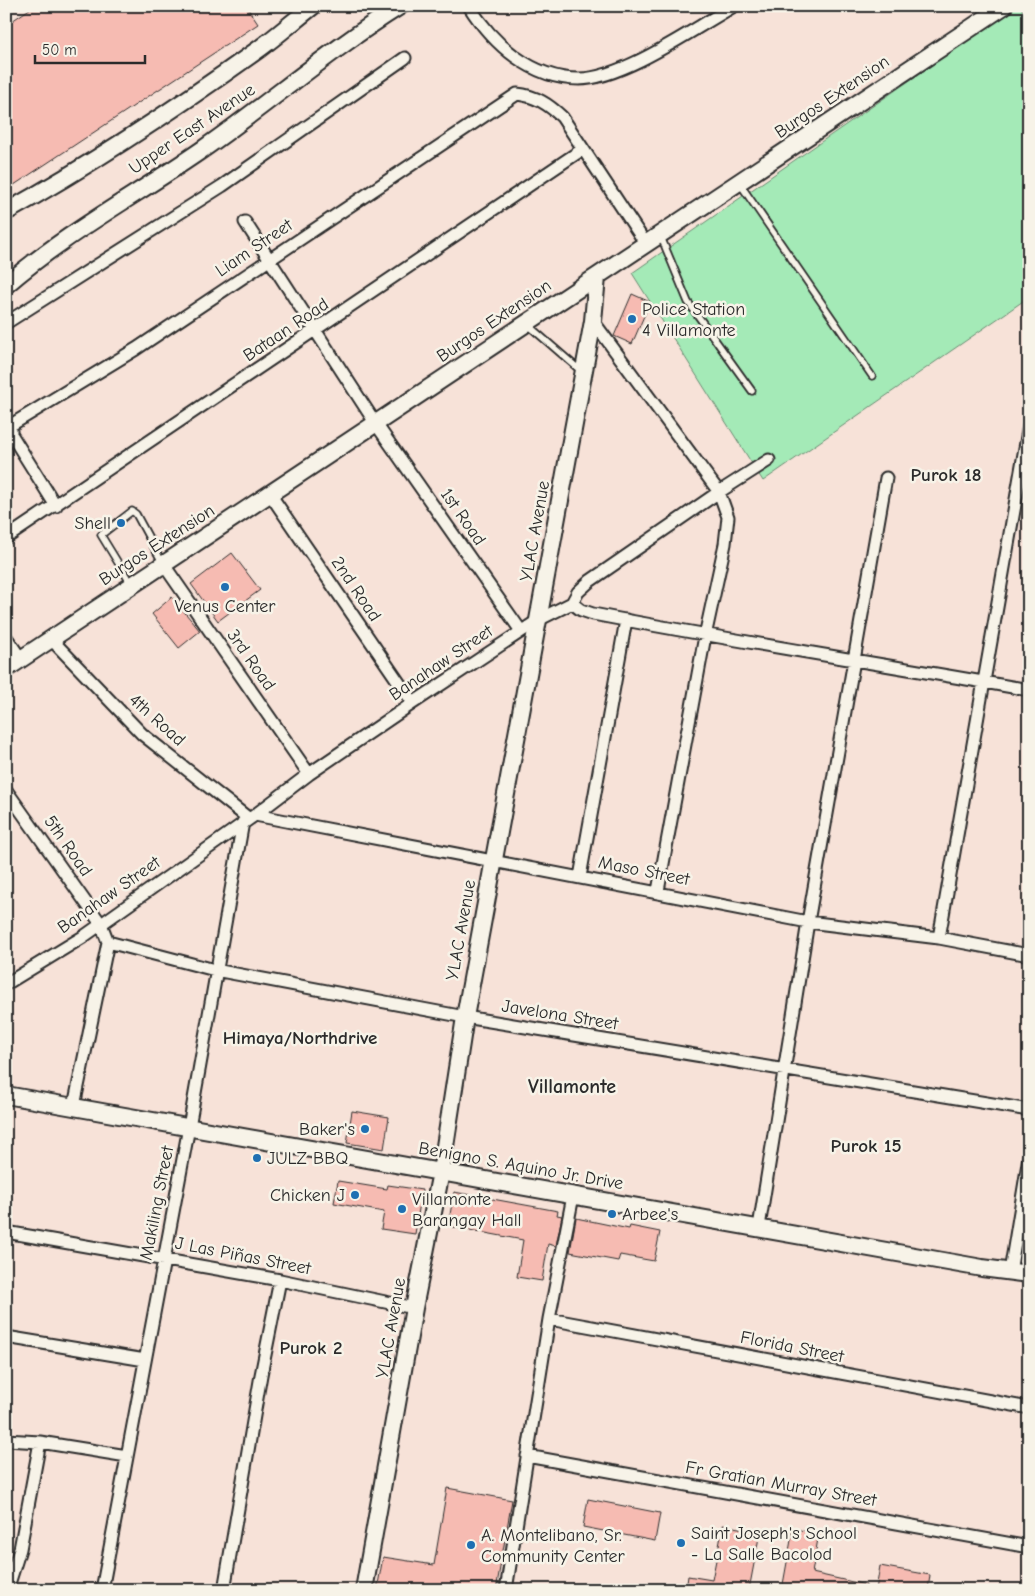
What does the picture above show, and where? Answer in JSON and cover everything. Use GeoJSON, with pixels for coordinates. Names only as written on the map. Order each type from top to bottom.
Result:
{"type":"FeatureCollection","features":[{"type":"Feature","properties":{"kind":"main road","name":"Upper East Avenue"},"geometry":{"type":"LineString","coordinates":[[6,211],[98,158],[187,99],[262,47],[313,6]]}},
{"type":"Feature","properties":{"kind":"main road","name":"Upper East Avenue"},"geometry":{"type":"LineString","coordinates":[[6,285],[63,240],[200,151],[400,6]]}},
{"type":"Feature","properties":{"kind":"main road","name":"Burgos Extension"},"geometry":{"type":"LineString","coordinates":[[6,668],[660,235],[994,9]]}},
{"type":"Feature","properties":{"kind":"main road","name":"YLAC Avenue"},"geometry":{"type":"LineString","coordinates":[[364,1590],[414,1308],[441,1172],[465,1017],[540,619],[593,321],[597,277]]}},
{"type":"Feature","properties":{"kind":"main road","name":"Benigno S. Aquino Jr. Drive"},"geometry":{"type":"LineString","coordinates":[[6,1095],[573,1196],[1029,1274]]}},
{"type":"Feature","properties":{"kind":"street"},"geometry":{"type":"LineString","coordinates":[[469,6],[486,30],[516,58],[536,69],[560,77],[580,79],[614,71],[635,62],[734,6]]}},
{"type":"Feature","properties":{"kind":"street"},"geometry":{"type":"LineString","coordinates":[[6,323],[222,186],[405,58]]}},
{"type":"Feature","properties":{"kind":"street","name":"Liam Street"},"geometry":{"type":"LineString","coordinates":[[56,506],[11,434],[8,422],[136,348],[517,94],[532,96],[550,106],[562,117],[583,150]]}},
{"type":"Feature","properties":{"kind":"street"},"geometry":{"type":"LineString","coordinates":[[583,150],[646,244]]}},
{"type":"Feature","properties":{"kind":"street","name":"Bataan Road"},"geometry":{"type":"LineString","coordinates":[[6,538],[583,150]]}},
{"type":"Feature","properties":{"kind":"street","name":"1st Road"},"geometry":{"type":"LineString","coordinates":[[245,222],[376,424],[521,631]]}},
{"type":"Feature","properties":{"kind":"street"},"geometry":{"type":"LineString","coordinates":[[593,321],[719,492],[728,516],[658,891]]}},
{"type":"Feature","properties":{"kind":"street"},"geometry":{"type":"LineString","coordinates":[[938,938],[1029,424]]}},
{"type":"Feature","properties":{"kind":"street","name":"Banahaw Street"},"geometry":{"type":"LineString","coordinates":[[6,984],[101,924],[309,774],[413,703],[540,619],[572,603],[578,592],[590,581],[769,460]]}},
{"type":"Feature","properties":{"kind":"street"},"geometry":{"type":"LineString","coordinates":[[759,1227],[808,922],[886,478]]}},
{"type":"Feature","properties":{"kind":"street","name":"2nd Road"},"geometry":{"type":"LineString","coordinates":[[270,494],[413,703]]}},
{"type":"Feature","properties":{"kind":"street","name":"3rd Road"},"geometry":{"type":"LineString","coordinates":[[164,565],[309,774]]}},
{"type":"Feature","properties":{"kind":"street"},"geometry":{"type":"LineString","coordinates":[[572,603],[581,610],[705,636],[855,659],[1029,690]]}},
{"type":"Feature","properties":{"kind":"street"},"geometry":{"type":"LineString","coordinates":[[580,877],[626,620]]}},
{"type":"Feature","properties":{"kind":"street"},"geometry":{"type":"LineString","coordinates":[[6,637],[21,659]]}},
{"type":"Feature","properties":{"kind":"street","name":"4th Road"},"geometry":{"type":"LineString","coordinates":[[51,640],[142,734],[249,818]]}},
{"type":"Feature","properties":{"kind":"street","name":"5th Road"},"geometry":{"type":"LineString","coordinates":[[6,790],[101,924]]}},
{"type":"Feature","properties":{"kind":"street","name":"Maso Street"},"geometry":{"type":"LineString","coordinates":[[249,818],[658,891],[808,922],[938,938],[1029,955]]}},
{"type":"Feature","properties":{"kind":"street","name":"Makiling Street"},"geometry":{"type":"LineString","coordinates":[[102,1590],[189,1127],[216,970],[249,818]]}},
{"type":"Feature","properties":{"kind":"street"},"geometry":{"type":"LineString","coordinates":[[74,1106],[108,942],[101,924]]}},
{"type":"Feature","properties":{"kind":"street","name":"Javelona Street"},"geometry":{"type":"LineString","coordinates":[[108,942],[216,970],[465,1017],[1029,1110]]}},
{"type":"Feature","properties":{"kind":"street"},"geometry":{"type":"LineString","coordinates":[[1010,1272],[1029,1157]]}},
{"type":"Feature","properties":{"kind":"street"},"geometry":{"type":"LineString","coordinates":[[506,1590],[549,1319],[573,1196]]}},
{"type":"Feature","properties":{"kind":"street","name":"J Las Piñas Street"},"geometry":{"type":"LineString","coordinates":[[6,1232],[280,1280],[414,1308]]}},
{"type":"Feature","properties":{"kind":"street"},"geometry":{"type":"LineString","coordinates":[[224,1590],[261,1375],[280,1280]]}},
{"type":"Feature","properties":{"kind":"street","name":"Florida Street"},"geometry":{"type":"LineString","coordinates":[[549,1319],[1029,1408]]}},
{"type":"Feature","properties":{"kind":"street"},"geometry":{"type":"LineString","coordinates":[[6,1337],[145,1360]]}},
{"type":"Feature","properties":{"kind":"street"},"geometry":{"type":"LineString","coordinates":[[6,1440],[40,1442],[128,1456]]}},
{"type":"Feature","properties":{"kind":"street"},"geometry":{"type":"LineString","coordinates":[[7,1590],[20,1548],[40,1442]]}},
{"type":"Feature","properties":{"kind":"street","name":"Fr Gratian Murray Street"},"geometry":{"type":"LineString","coordinates":[[527,1456],[1029,1547]]}},
{"type":"Feature","properties":{"kind":"lane"},"geometry":{"type":"LineString","coordinates":[[1025,6],[1029,12]]}},
{"type":"Feature","properties":{"kind":"lane"},"geometry":{"type":"LineString","coordinates":[[739,182],[872,376]]}},
{"type":"Feature","properties":{"kind":"lane"},"geometry":{"type":"LineString","coordinates":[[660,235],[688,302],[752,391]]}},
{"type":"Feature","properties":{"kind":"lane"},"geometry":{"type":"LineString","coordinates":[[527,323],[583,373]]}},
{"type":"Feature","properties":{"kind":"lane"},"geometry":{"type":"LineString","coordinates":[[132,586],[101,535],[132,511],[136,514],[164,565]]}},
{"type":"Feature","properties":{"kind":"green space"},"geometry":{"type":"Polygon","coordinates":[[[1017,6],[1029,6],[1029,297],[763,481],[632,273],[1017,6]]]}},
{"type":"Feature","properties":{"kind":"building"},"geometry":{"type":"Polygon","coordinates":[[[34,6],[246,6],[258,24],[11,187],[6,180],[6,25],[34,6]]]}},
{"type":"Feature","properties":{"kind":"building","name":"Police Station 4 Villamonte"},"geometry":{"type":"Polygon","coordinates":[[[632,294],[650,302],[632,344],[614,336],[632,294]]]}},
{"type":"Feature","properties":{"kind":"building","name":"Venus Center"},"geometry":{"type":"Polygon","coordinates":[[[232,553],[260,590],[218,621],[191,584],[232,553]]]}},
{"type":"Feature","properties":{"kind":"building"},"geometry":{"type":"Polygon","coordinates":[[[172,597],[200,631],[179,648],[152,614],[172,597]]]}},
{"type":"Feature","properties":{"kind":"building"},"geometry":{"type":"Polygon","coordinates":[[[352,1111],[389,1117],[384,1149],[347,1143],[352,1111]]]}},
{"type":"Feature","properties":{"kind":"building"},"geometry":{"type":"Polygon","coordinates":[[[338,1181],[387,1189],[388,1185],[422,1190],[415,1234],[381,1229],[384,1212],[334,1203],[338,1181]]]}},
{"type":"Feature","properties":{"kind":"building"},"geometry":{"type":"Polygon","coordinates":[[[454,1192],[558,1211],[557,1215],[562,1216],[556,1246],[548,1244],[542,1281],[517,1277],[523,1240],[448,1226],[454,1192]]]}},
{"type":"Feature","properties":{"kind":"building"},"geometry":{"type":"Polygon","coordinates":[[[576,1218],[629,1229],[630,1226],[660,1232],[654,1261],[620,1255],[618,1261],[570,1252],[576,1218]]]}},
{"type":"Feature","properties":{"kind":"building","name":"A. Montelibano, Sr. Community Center"},"geometry":{"type":"Polygon","coordinates":[[[447,1488],[512,1500],[496,1590],[377,1590],[383,1557],[434,1565],[447,1488]]]}},
{"type":"Feature","properties":{"kind":"building"},"geometry":{"type":"Polygon","coordinates":[[[588,1499],[660,1513],[655,1541],[583,1527],[588,1499]]]}},
{"type":"Feature","properties":{"kind":"building"},"geometry":{"type":"Polygon","coordinates":[[[723,1525],[760,1532],[749,1590],[686,1590],[688,1576],[712,1580],[723,1525]]]}},
{"type":"Feature","properties":{"kind":"building"},"geometry":{"type":"Polygon","coordinates":[[[793,1529],[819,1533],[812,1573],[866,1585],[866,1590],[782,1590],[793,1529]]]}},
{"type":"Feature","properties":{"kind":"building"},"geometry":{"type":"Polygon","coordinates":[[[880,1566],[930,1575],[928,1590],[876,1590],[880,1566]]]}},
{"type":"Feature","properties":{"kind":"place","name":"Police Station 4 Villamonte"},"geometry":{"type":"Point","coordinates":[632,319]}},
{"type":"Feature","properties":{"kind":"place","name":"Shell"},"geometry":{"type":"Point","coordinates":[121,523]}},
{"type":"Feature","properties":{"kind":"place","name":"Venus Center"},"geometry":{"type":"Point","coordinates":[225,587]}},
{"type":"Feature","properties":{"kind":"place","name":"Baker's"},"geometry":{"type":"Point","coordinates":[365,1129]}},
{"type":"Feature","properties":{"kind":"place","name":"JULZ BBQ"},"geometry":{"type":"Point","coordinates":[257,1158]}},
{"type":"Feature","properties":{"kind":"place","name":"Chicken J"},"geometry":{"type":"Point","coordinates":[355,1195]}},
{"type":"Feature","properties":{"kind":"place","name":"Villamonte Barangay Hall"},"geometry":{"type":"Point","coordinates":[402,1209]}},
{"type":"Feature","properties":{"kind":"place","name":"Arbee's"},"geometry":{"type":"Point","coordinates":[612,1214]}},
{"type":"Feature","properties":{"kind":"place","name":"Saint Joseph's School - La Salle Bacolod"},"geometry":{"type":"Point","coordinates":[681,1543]}},
{"type":"Feature","properties":{"kind":"place","name":"A. Montelibano, Sr. Community Center"},"geometry":{"type":"Point","coordinates":[471,1545]}},
{"type":"Feature","properties":{"kind":"district","name":"Purok 18"},"geometry":{"type":"Point","coordinates":[946,475]}},
{"type":"Feature","properties":{"kind":"district","name":"Himaya/Northdrive"},"geometry":{"type":"Point","coordinates":[300,1038]}},
{"type":"Feature","properties":{"kind":"district","name":"Villamonte"},"geometry":{"type":"Point","coordinates":[572,1086]}},
{"type":"Feature","properties":{"kind":"district","name":"Purok 15"},"geometry":{"type":"Point","coordinates":[866,1146]}},
{"type":"Feature","properties":{"kind":"district","name":"Purok 2"},"geometry":{"type":"Point","coordinates":[311,1348]}}]}
